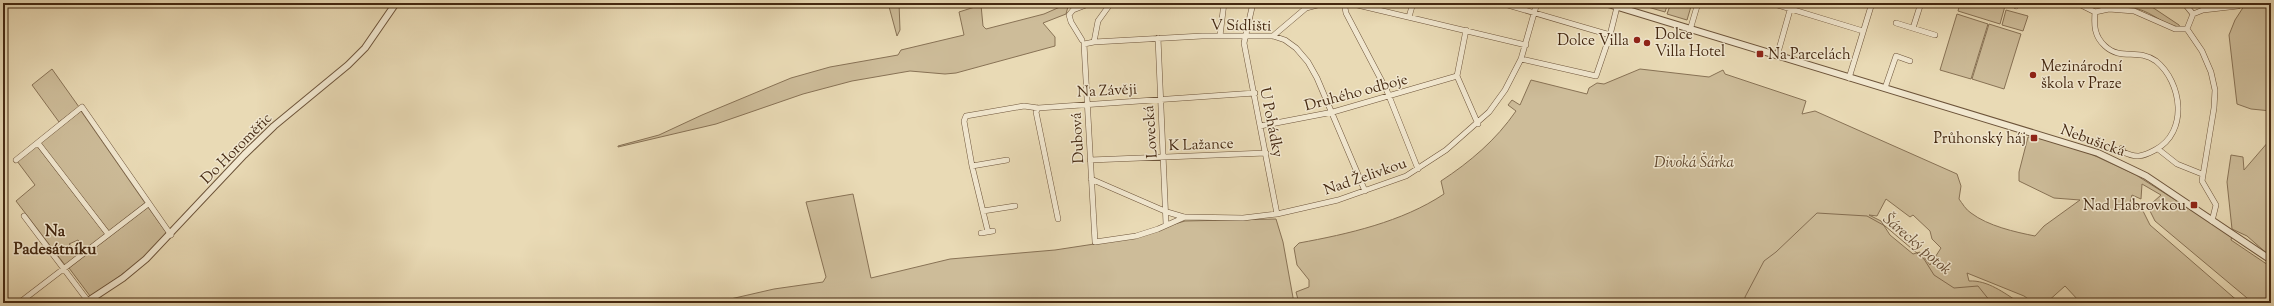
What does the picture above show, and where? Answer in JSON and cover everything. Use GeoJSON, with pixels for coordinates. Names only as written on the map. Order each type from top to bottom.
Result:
{"type":"FeatureCollection","features":[{"type":"Feature","properties":{"kind":"street","name":"Do Horoměřic"},"geometry":{"type":"LineString","coordinates":[[87,302],[123,278],[171,235],[244,155],[360,52],[396,3]]}},
{"type":"Feature","properties":{"kind":"street"},"geometry":{"type":"LineString","coordinates":[[1082,40],[1071,22],[1069,15],[1073,10],[1091,3]]}},
{"type":"Feature","properties":{"kind":"street"},"geometry":{"type":"LineString","coordinates":[[1094,42],[1098,21],[1111,3]]}},
{"type":"Feature","properties":{"kind":"street"},"geometry":{"type":"LineString","coordinates":[[1220,36],[1224,3]]}},
{"type":"Feature","properties":{"kind":"street"},"geometry":{"type":"LineString","coordinates":[[1244,35],[1253,3]]}},
{"type":"Feature","properties":{"kind":"street"},"geometry":{"type":"LineString","coordinates":[[1273,36],[1306,8],[1325,3]]}},
{"type":"Feature","properties":{"kind":"street"},"geometry":{"type":"LineString","coordinates":[[1344,3],[1346,13],[1390,96],[1418,169]]}},
{"type":"Feature","properties":{"kind":"street"},"geometry":{"type":"LineString","coordinates":[[1349,3],[1526,45]]}},
{"type":"Feature","properties":{"kind":"street"},"geometry":{"type":"LineString","coordinates":[[1409,17],[1413,3]]}},
{"type":"Feature","properties":{"kind":"street"},"geometry":{"type":"LineString","coordinates":[[1502,3],[1610,35]]}},
{"type":"Feature","properties":{"kind":"street","name":"Nad Želivkou"},"geometry":{"type":"LineString","coordinates":[[1185,217],[1243,218],[1276,214],[1365,191],[1406,176],[1418,169],[1478,124],[1505,90],[1521,59],[1538,3]]}},
{"type":"Feature","properties":{"kind":"street","name":"Nebušická"},"geometry":{"type":"LineString","coordinates":[[1605,3],[1618,5],[1690,30],[2098,153],[2146,176],[2271,260]]}},
{"type":"Feature","properties":{"kind":"street"},"geometry":{"type":"LineString","coordinates":[[1690,30],[1698,3]]}},
{"type":"Feature","properties":{"kind":"street"},"geometry":{"type":"LineString","coordinates":[[1771,3],[1863,31]]}},
{"type":"Feature","properties":{"kind":"street"},"geometry":{"type":"LineString","coordinates":[[1777,56],[1792,3]]}},
{"type":"Feature","properties":{"kind":"street"},"geometry":{"type":"LineString","coordinates":[[1849,78],[1872,3]]}},
{"type":"Feature","properties":{"kind":"street"},"geometry":{"type":"LineString","coordinates":[[1913,28],[1921,3]]}},
{"type":"Feature","properties":{"kind":"street"},"geometry":{"type":"LineString","coordinates":[[2077,3],[2095,12],[2109,9],[2134,11],[2175,29],[2187,29]]}},
{"type":"Feature","properties":{"kind":"street"},"geometry":{"type":"LineString","coordinates":[[2184,3],[2193,14]]}},
{"type":"Feature","properties":{"kind":"street"},"geometry":{"type":"LineString","coordinates":[[2187,29],[2193,14],[2203,10],[2238,6],[2242,3]]}},
{"type":"Feature","properties":{"kind":"street"},"geometry":{"type":"LineString","coordinates":[[1521,59],[1596,76],[1610,35],[1618,5]]}},
{"type":"Feature","properties":{"kind":"street"},"geometry":{"type":"LineString","coordinates":[[2095,12],[2096,35],[2103,44],[2113,53],[2139,54],[2152,59],[2172,78],[2178,96],[2176,118],[2172,130],[2158,148],[2139,157],[2123,152],[2122,148]]}},
{"type":"Feature","properties":{"kind":"street"},"geometry":{"type":"LineString","coordinates":[[1896,23],[1934,35]]}},
{"type":"Feature","properties":{"kind":"street"},"geometry":{"type":"LineString","coordinates":[[2187,29],[2202,51],[2211,72],[2215,90],[2214,108],[2202,174],[2202,181],[2216,204],[2212,221]]}},
{"type":"Feature","properties":{"kind":"street"},"geometry":{"type":"LineString","coordinates":[[1466,30],[1457,76],[1478,124]]}},
{"type":"Feature","properties":{"kind":"street","name":"V Sídlišti"},"geometry":{"type":"LineString","coordinates":[[1094,42],[1244,35],[1273,36],[1285,40],[1296,48],[1308,62],[1333,112],[1365,191]]}},
{"type":"Feature","properties":{"kind":"street","name":"U Pohádky"},"geometry":{"type":"LineString","coordinates":[[1244,35],[1244,43],[1255,93],[1276,214]]}},
{"type":"Feature","properties":{"kind":"street","name":"Lovecká"},"geometry":{"type":"LineString","coordinates":[[1158,38],[1167,212],[1166,224]]}},
{"type":"Feature","properties":{"kind":"street","name":"Dubová"},"geometry":{"type":"LineString","coordinates":[[1094,42],[1086,43],[1083,46],[1095,242],[1136,236],[1158,229],[1166,224]]}},
{"type":"Feature","properties":{"kind":"street"},"geometry":{"type":"LineString","coordinates":[[1886,88],[1896,56],[1910,60]]}},
{"type":"Feature","properties":{"kind":"street","name":"Druhého odboje"},"geometry":{"type":"LineString","coordinates":[[1260,126],[1333,112],[1457,76]]}},
{"type":"Feature","properties":{"kind":"street","name":"Na Závěji"},"geometry":{"type":"LineString","coordinates":[[972,166],[964,121],[966,116],[1016,107],[1038,108],[1087,103],[1255,93]]}},
{"type":"Feature","properties":{"kind":"street"},"geometry":{"type":"LineString","coordinates":[[16,160],[82,107],[171,235]]}},
{"type":"Feature","properties":{"kind":"street"},"geometry":{"type":"LineString","coordinates":[[1038,108],[1036,112],[1058,219]]}},
{"type":"Feature","properties":{"kind":"street"},"geometry":{"type":"LineString","coordinates":[[38,143],[108,234]]}},
{"type":"Feature","properties":{"kind":"street"},"geometry":{"type":"LineString","coordinates":[[2158,148],[2176,164],[2202,174]]}},
{"type":"Feature","properties":{"kind":"street","name":"K Lažance"},"geometry":{"type":"LineString","coordinates":[[1090,160],[1266,153]]}},
{"type":"Feature","properties":{"kind":"street"},"geometry":{"type":"LineString","coordinates":[[981,233],[990,231],[983,211],[972,166],[1007,160]]}},
{"type":"Feature","properties":{"kind":"street"},"geometry":{"type":"LineString","coordinates":[[1091,179],[1167,212],[1185,217]]}},
{"type":"Feature","properties":{"kind":"street"},"geometry":{"type":"LineString","coordinates":[[19,303],[148,204]]}},
{"type":"Feature","properties":{"kind":"street"},"geometry":{"type":"LineString","coordinates":[[983,211],[1015,206]]}},
{"type":"Feature","properties":{"kind":"street"},"geometry":{"type":"LineString","coordinates":[[24,216],[64,268],[87,302]]}},
{"type":"Feature","properties":{"kind":"street"},"geometry":{"type":"LineString","coordinates":[[1166,224],[1185,217]]}},
{"type":"Feature","properties":{"kind":"street"},"geometry":{"type":"LineString","coordinates":[[3,298],[6,303]]}},
{"type":"Feature","properties":{"kind":"green space"},"geometry":{"type":"Polygon","coordinates":[[[888,3],[899,3],[900,30],[897,36],[888,3]]]}},
{"type":"Feature","properties":{"kind":"green space"},"geometry":{"type":"Polygon","coordinates":[[[1069,3],[1066,14],[1043,23],[1055,37],[1055,46],[956,73],[945,74],[910,71],[852,81],[803,94],[716,124],[618,147],[659,135],[702,115],[791,78],[830,67],[898,55],[901,50],[964,35],[959,12],[981,5],[983,26],[986,29],[1044,14],[1069,3]]]}},
{"type":"Feature","properties":{"kind":"green space"},"geometry":{"type":"Polygon","coordinates":[[[1634,3],[1668,3],[1665,12],[1634,3]]]}},
{"type":"Feature","properties":{"kind":"green space"},"geometry":{"type":"Polygon","coordinates":[[[1671,3],[1692,3],[1687,20],[1667,14],[1671,3]]]}},
{"type":"Feature","properties":{"kind":"green space"},"geometry":{"type":"Polygon","coordinates":[[[1960,3],[1996,3],[2005,6],[2000,24],[1958,11],[1960,3]]]}},
{"type":"Feature","properties":{"kind":"green space"},"geometry":{"type":"Polygon","coordinates":[[[2081,3],[2146,3],[2180,27],[2164,22],[2149,13],[2130,7],[2096,7],[2081,3]]]}},
{"type":"Feature","properties":{"kind":"green space"},"geometry":{"type":"Polygon","coordinates":[[[2246,3],[2271,3],[2271,111],[2251,109],[2237,104],[2229,35],[2235,20],[2246,3]]]}},
{"type":"Feature","properties":{"kind":"green space"},"geometry":{"type":"Polygon","coordinates":[[[2006,10],[2028,16],[2023,31],[2002,25],[2006,10]]]}},
{"type":"Feature","properties":{"kind":"green space"},"geometry":{"type":"Polygon","coordinates":[[[1957,14],[1988,24],[1971,79],[1940,70],[1957,14]]]}},
{"type":"Feature","properties":{"kind":"green space"},"geometry":{"type":"Polygon","coordinates":[[[1989,24],[2021,34],[2004,89],[1972,79],[1989,24]]]}},
{"type":"Feature","properties":{"kind":"green space"},"geometry":{"type":"Polygon","coordinates":[[[52,69],[79,107],[59,122],[32,85],[52,69]]]}},
{"type":"Feature","properties":{"kind":"green space","name":"Divoká Šárka"},"geometry":{"type":"Polygon","coordinates":[[[1640,69],[1709,77],[1723,70],[1725,74],[1806,101],[1802,114],[1815,111],[1957,174],[1961,186],[1959,199],[1969,212],[1993,225],[2035,236],[2044,226],[2080,200],[2054,198],[2019,181],[2019,172],[2028,137],[2050,140],[2091,154],[2136,175],[2232,236],[2231,240],[2271,267],[2271,303],[2253,303],[2155,221],[2149,209],[2151,204],[2161,195],[2142,184],[2141,199],[2132,195],[2130,202],[2143,211],[2150,225],[2240,303],[2078,303],[2079,301],[2065,286],[2046,303],[2034,303],[2024,296],[1967,273],[1969,281],[1976,281],[1989,285],[2002,291],[2020,303],[1299,303],[1296,292],[1309,287],[1309,280],[1297,265],[1294,248],[1299,243],[1374,226],[1411,212],[1444,194],[1441,181],[1482,150],[1500,132],[1516,111],[1508,105],[1512,100],[1520,105],[1531,80],[1587,94],[1589,88],[1597,83],[1604,84],[1640,69]],[[1886,199],[1877,216],[1869,215],[1881,221],[1890,235],[1913,254],[1920,252],[1930,265],[1941,248],[1932,239],[1930,231],[1913,215],[1910,217],[1886,199]]]}},
{"type":"Feature","properties":{"kind":"green space"},"geometry":{"type":"Polygon","coordinates":[[[81,111],[145,203],[109,231],[40,143],[81,111]]]}},
{"type":"Feature","properties":{"kind":"green space"},"geometry":{"type":"Polygon","coordinates":[[[2269,141],[2271,142],[2271,257],[2247,236],[2232,229],[2227,182],[2231,155],[2243,157],[2244,170],[2269,141]]]}},
{"type":"Feature","properties":{"kind":"green space"},"geometry":{"type":"Polygon","coordinates":[[[37,146],[105,234],[65,265],[16,201],[35,185],[17,161],[37,146]],[[78,240],[69,244],[78,251],[83,247],[78,240]]]}},
{"type":"Feature","properties":{"kind":"green space"},"geometry":{"type":"Polygon","coordinates":[[[853,194],[871,278],[950,259],[1055,250],[1114,241],[1185,221],[1276,219],[1283,242],[1294,303],[713,303],[774,289],[823,282],[826,277],[806,202],[853,194]]]}},
{"type":"Feature","properties":{"kind":"green space"},"geometry":{"type":"Polygon","coordinates":[[[148,207],[168,235],[131,268],[90,296],[69,268],[148,207]]]}},
{"type":"Feature","properties":{"kind":"waterway","name":"Šárecký potok"},"geometry":{"type":"LineString","coordinates":[[1745,303],[1745,297],[1764,261],[1776,252],[1817,213],[1867,216],[1885,226],[1924,259],[1934,275],[1954,288],[1978,286],[1990,301],[1995,303]]}},
{"type":"Feature","properties":{"kind":"place","name":"Dolce Villa"},"geometry":{"type":"Point","coordinates":[1637,40]}},
{"type":"Feature","properties":{"kind":"place","name":"Dolce Villa Hotel"},"geometry":{"type":"Point","coordinates":[1647,43]}},
{"type":"Feature","properties":{"kind":"place","name":"Na Parcelách"},"geometry":{"type":"Point","coordinates":[1760,54]}},
{"type":"Feature","properties":{"kind":"place","name":"Mezinárodní škola v Praze"},"geometry":{"type":"Point","coordinates":[2033,75]}},
{"type":"Feature","properties":{"kind":"place","name":"Průhonský háj"},"geometry":{"type":"Point","coordinates":[2034,138]}},
{"type":"Feature","properties":{"kind":"place","name":"Nad Habrovkou"},"geometry":{"type":"Point","coordinates":[2194,205]}},
{"type":"Feature","properties":{"kind":"district","name":"Na Padesátníku"},"geometry":{"type":"Point","coordinates":[55,239]}}]}
